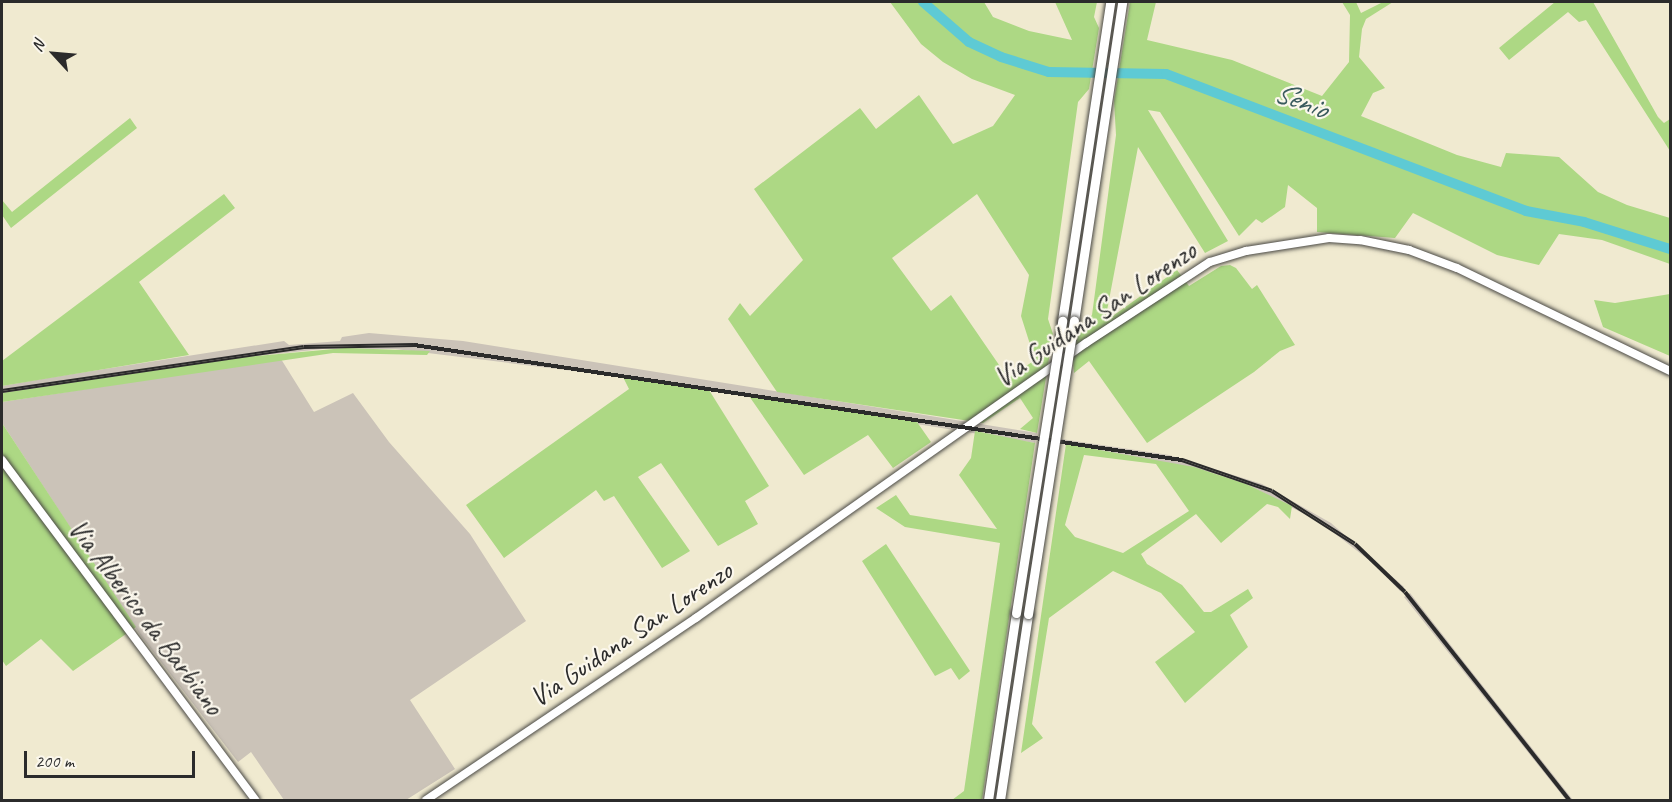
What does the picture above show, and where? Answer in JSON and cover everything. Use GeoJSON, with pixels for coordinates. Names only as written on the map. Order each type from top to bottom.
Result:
{"type":"FeatureCollection","features":[{"type":"Feature","properties":{"kind":"highway"},"geometry":{"type":"LineString","coordinates":[[988,801],[1110,2]]}},
{"type":"Feature","properties":{"kind":"highway"},"geometry":{"type":"LineString","coordinates":[[999,801],[1122,2]]}},
{"type":"Feature","properties":{"kind":"street","name":"Via Guidana San Lorenzo"},"geometry":{"type":"LineString","coordinates":[[426,801],[1178,280],[1224,257],[1289,243],[1329,238],[1360,240],[1425,255],[1671,371]]}},
{"type":"Feature","properties":{"kind":"street","name":"Via Alberico da Barbiano"},"geometry":{"type":"LineString","coordinates":[[2,460],[255,801]]}},
{"type":"Feature","properties":{"kind":"shaded area"},"geometry":{"type":"Polygon","coordinates":[[[369,333],[463,341],[1037,433],[1035,443],[623,377],[395,349],[323,349],[246,357],[2,393],[2,386],[47,378],[284,341],[289,345],[340,341],[342,337],[369,333]]]}},
{"type":"Feature","properties":{"kind":"shaded area"},"geometry":{"type":"Polygon","coordinates":[[[281,359],[314,412],[353,393],[389,442],[470,534],[526,621],[410,700],[455,769],[406,800],[284,800],[251,752],[238,762],[141,636],[2,423],[2,402],[281,359]]]}},
{"type":"Feature","properties":{"kind":"shaded area"},"geometry":{"type":"Polygon","coordinates":[[[1061,439],[1169,455],[1262,484],[1331,523],[1404,587],[1400,591],[1374,564],[1320,522],[1246,484],[1218,474],[1061,443],[1061,439]]]}},
{"type":"Feature","properties":{"kind":"shaded area"},"geometry":{"type":"Polygon","coordinates":[[[1410,593],[1573,800],[1566,800],[1404,597],[1410,593]]]}},
{"type":"Feature","properties":{"kind":"green space"},"geometry":{"type":"Polygon","coordinates":[[[890,2],[984,2],[993,17],[1029,31],[1072,40],[1055,2],[1097,2],[1094,17],[1099,28],[1089,89],[1078,102],[1048,319],[1053,334],[1037,433],[1020,429],[1033,418],[1020,398],[983,423],[777,392],[728,319],[740,303],[750,316],[803,260],[754,189],[860,108],[876,129],[919,95],[953,144],[993,126],[1015,95],[972,79],[943,62],[921,44],[890,2]],[[977,194],[892,258],[931,311],[951,295],[1008,378],[1035,360],[1021,316],[1029,275],[977,194]]]}},
{"type":"Feature","properties":{"kind":"green space"},"geometry":{"type":"Polygon","coordinates":[[[1130,2],[1156,2],[1147,40],[1232,60],[1322,96],[1349,62],[1350,15],[1342,2],[1356,2],[1361,13],[1383,2],[1393,2],[1366,19],[1362,29],[1359,57],[1385,88],[1373,93],[1361,116],[1457,155],[1501,167],[1506,153],[1559,157],[1598,192],[1627,205],[1670,218],[1670,264],[1602,240],[1559,234],[1539,265],[1497,255],[1413,213],[1395,238],[1317,232],[1317,208],[1288,185],[1285,207],[1262,223],[1256,219],[1239,236],[1160,112],[1148,110],[1228,241],[1205,253],[1138,147],[1106,316],[1110,318],[1177,270],[1189,286],[1221,266],[1230,265],[1236,268],[1252,289],[1257,285],[1295,345],[1280,351],[1254,372],[1147,443],[1089,361],[1074,373],[1073,362],[1077,337],[1092,315],[1116,135],[1114,101],[1130,2]]]}},
{"type":"Feature","properties":{"kind":"green space"},"geometry":{"type":"Polygon","coordinates":[[[1555,2],[1593,2],[1658,117],[1664,123],[1670,119],[1670,151],[1586,20],[1579,22],[1568,12],[1509,60],[1499,48],[1555,2]]]}},
{"type":"Feature","properties":{"kind":"green space"},"geometry":{"type":"Polygon","coordinates":[[[130,118],[137,128],[11,228],[2,215],[2,200],[12,212],[130,118]]]}},
{"type":"Feature","properties":{"kind":"green space"},"geometry":{"type":"Polygon","coordinates":[[[224,194],[235,208],[139,282],[189,355],[2,386],[2,361],[224,194]]]}},
{"type":"Feature","properties":{"kind":"green space"},"geometry":{"type":"Polygon","coordinates":[[[1670,294],[1670,356],[1603,327],[1594,300],[1615,303],[1670,294]]]}},
{"type":"Feature","properties":{"kind":"green space"},"geometry":{"type":"Polygon","coordinates":[[[345,348],[430,351],[427,355],[333,353],[2,402],[2,393],[246,357],[345,348]]]}},
{"type":"Feature","properties":{"kind":"green space"},"geometry":{"type":"Polygon","coordinates":[[[623,377],[709,390],[769,486],[745,501],[758,524],[718,546],[661,463],[638,477],[690,551],[662,568],[614,496],[604,501],[596,490],[504,558],[466,505],[629,389],[623,377]]]}},
{"type":"Feature","properties":{"kind":"green space"},"geometry":{"type":"Polygon","coordinates":[[[749,396],[917,422],[931,442],[893,468],[868,435],[804,475],[749,396]]]}},
{"type":"Feature","properties":{"kind":"green space"},"geometry":{"type":"Polygon","coordinates":[[[2,423],[136,627],[73,671],[41,639],[6,666],[2,660],[2,423]]]}},
{"type":"Feature","properties":{"kind":"green space"},"geometry":{"type":"Polygon","coordinates":[[[975,431],[1035,443],[982,800],[952,800],[964,791],[1000,543],[905,527],[876,508],[896,495],[910,515],[997,529],[959,475],[971,458],[975,431]]]}},
{"type":"Feature","properties":{"kind":"green space"},"geometry":{"type":"Polygon","coordinates":[[[1066,444],[1194,467],[1246,484],[1292,506],[1290,519],[1278,507],[1267,504],[1221,543],[1196,514],[1141,554],[1147,564],[1182,585],[1204,612],[1211,612],[1248,589],[1253,598],[1230,615],[1248,647],[1185,703],[1155,662],[1195,632],[1161,593],[1113,571],[1049,618],[1032,724],[1043,738],[1021,753],[1066,444]],[[1084,455],[1065,525],[1075,537],[1123,553],[1189,511],[1156,464],[1084,455]]]}},
{"type":"Feature","properties":{"kind":"green space"},"geometry":{"type":"Polygon","coordinates":[[[886,544],[970,671],[959,680],[951,668],[935,676],[862,561],[886,544]]]}},
{"type":"Feature","properties":{"kind":"waterway","name":"Senio"},"geometry":{"type":"LineString","coordinates":[[923,2],[969,42],[1001,57],[1049,72],[1166,74],[1526,211],[1584,222],[1670,249]]}},
{"type":"Feature","properties":{"kind":"railway"},"geometry":{"type":"LineString","coordinates":[[2,391],[304,347],[414,345],[1182,460],[1272,491],[1355,544],[1405,592],[1569,800]]}}]}
